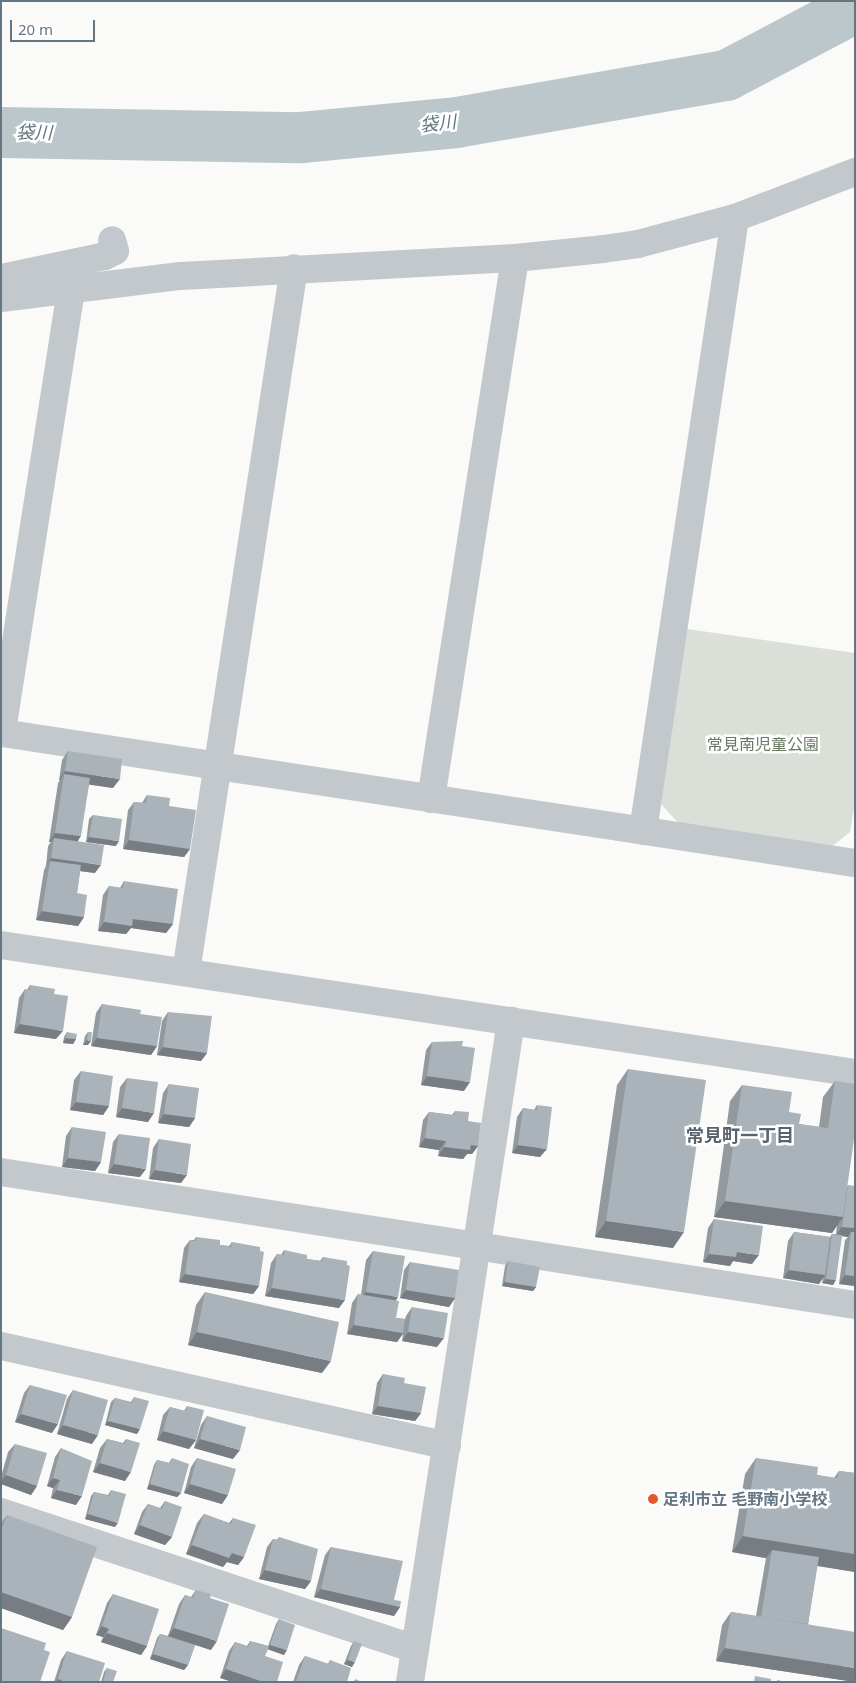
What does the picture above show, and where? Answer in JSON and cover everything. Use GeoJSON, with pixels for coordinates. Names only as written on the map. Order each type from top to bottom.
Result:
{"type":"FeatureCollection","features":[{"type":"Feature","properties":{"kind":"street"},"geometry":{"type":"LineString","coordinates":[[1,298],[181,276],[294,268],[515,258],[638,244],[735,218],[855,172]]}},
{"type":"Feature","properties":{"kind":"street"},"geometry":{"type":"LineString","coordinates":[[644,831],[735,218]]}},
{"type":"Feature","properties":{"kind":"street"},"geometry":{"type":"LineString","coordinates":[[1,278],[105,256],[115,251],[112,240]]}},
{"type":"Feature","properties":{"kind":"street"},"geometry":{"type":"LineString","coordinates":[[431,799],[515,258]]}},
{"type":"Feature","properties":{"kind":"street"},"geometry":{"type":"LineString","coordinates":[[186,972],[216,766],[294,268]]}},
{"type":"Feature","properties":{"kind":"street"},"geometry":{"type":"LineString","coordinates":[[71,290],[2,733],[855,864]]}},
{"type":"Feature","properties":{"kind":"street"},"geometry":{"type":"LineString","coordinates":[[1,945],[855,1073]]}},
{"type":"Feature","properties":{"kind":"street"},"geometry":{"type":"LineString","coordinates":[[410,1682],[511,1021]]}},
{"type":"Feature","properties":{"kind":"street"},"geometry":{"type":"LineString","coordinates":[[1,1172],[476,1248],[855,1305]]}},
{"type":"Feature","properties":{"kind":"street"},"geometry":{"type":"LineString","coordinates":[[1,1346],[447,1446]]}},
{"type":"Feature","properties":{"kind":"street"},"geometry":{"type":"LineString","coordinates":[[1,1512],[415,1649]]}},
{"type":"Feature","properties":{"kind":"green space","name":"常見南児童公園"},"geometry":{"type":"Polygon","coordinates":[[[687,629],[855,653],[855,801],[850,832],[830,848],[681,826],[661,804],[687,629]]]}},
{"type":"Feature","properties":{"kind":"building"},"geometry":{"type":"Polygon","coordinates":[[[68,751],[122,759],[120,779],[65,771],[68,751]]]}},
{"type":"Feature","properties":{"kind":"building"},"geometry":{"type":"Polygon","coordinates":[[[64,774],[90,778],[81,836],[55,833],[64,774]]]}},
{"type":"Feature","properties":{"kind":"building"},"geometry":{"type":"Polygon","coordinates":[[[147,795],[170,798],[169,806],[196,810],[190,849],[129,840],[134,802],[146,803],[147,795]]]}},
{"type":"Feature","properties":{"kind":"building"},"geometry":{"type":"Polygon","coordinates":[[[93,815],[122,819],[119,841],[89,837],[93,815]]]}},
{"type":"Feature","properties":{"kind":"building"},"geometry":{"type":"Polygon","coordinates":[[[54,838],[104,845],[101,865],[51,858],[54,838]]]}},
{"type":"Feature","properties":{"kind":"building"},"geometry":{"type":"Polygon","coordinates":[[[50,861],[81,865],[77,893],[87,895],[84,917],[42,911],[50,861]]]}},
{"type":"Feature","properties":{"kind":"building"},"geometry":{"type":"Polygon","coordinates":[[[124,881],[178,889],[173,924],[133,919],[132,926],[104,922],[109,886],[123,888],[124,881]]]}},
{"type":"Feature","properties":{"kind":"building"},"geometry":{"type":"Polygon","coordinates":[[[30,985],[55,989],[54,994],[68,996],[63,1031],[20,1024],[25,989],[30,990],[30,985]]]}},
{"type":"Feature","properties":{"kind":"building"},"geometry":{"type":"Polygon","coordinates":[[[102,1004],[141,1010],[140,1014],[162,1017],[157,1046],[97,1038],[102,1004]]]}},
{"type":"Feature","properties":{"kind":"building"},"geometry":{"type":"Polygon","coordinates":[[[168,1012],[212,1016],[207,1053],[163,1047],[168,1012]]]}},
{"type":"Feature","properties":{"kind":"building"},"geometry":{"type":"Polygon","coordinates":[[[67,1032],[77,1034],[76,1039],[66,1038],[67,1032]]]}},
{"type":"Feature","properties":{"kind":"building"},"geometry":{"type":"Polygon","coordinates":[[[88,1032],[92,1032],[91,1041],[87,1040],[88,1032]]]}},
{"type":"Feature","properties":{"kind":"building"},"geometry":{"type":"Polygon","coordinates":[[[463,1041],[462,1046],[475,1048],[470,1082],[427,1076],[432,1042],[463,1041]]]}},
{"type":"Feature","properties":{"kind":"building"},"geometry":{"type":"Polygon","coordinates":[[[628,1069],[706,1080],[684,1232],[606,1221],[628,1069]]]}},
{"type":"Feature","properties":{"kind":"building"},"geometry":{"type":"Polygon","coordinates":[[[81,1071],[113,1076],[109,1106],[76,1102],[81,1071]]]}},
{"type":"Feature","properties":{"kind":"building"},"geometry":{"type":"Polygon","coordinates":[[[127,1078],[158,1082],[154,1113],[122,1108],[127,1078]]]}},
{"type":"Feature","properties":{"kind":"building"},"geometry":{"type":"Polygon","coordinates":[[[835,1081],[855,1084],[855,1132],[843,1217],[725,1201],[742,1085],[792,1092],[789,1112],[801,1114],[799,1124],[828,1128],[835,1081]]]}},
{"type":"Feature","properties":{"kind":"building"},"geometry":{"type":"Polygon","coordinates":[[[169,1084],[199,1088],[195,1118],[164,1114],[169,1084]]]}},
{"type":"Feature","properties":{"kind":"building"},"geometry":{"type":"Polygon","coordinates":[[[537,1105],[552,1107],[547,1149],[518,1145],[523,1108],[537,1110],[537,1105]]]}},
{"type":"Feature","properties":{"kind":"building"},"geometry":{"type":"Polygon","coordinates":[[[455,1111],[469,1112],[468,1121],[481,1123],[478,1146],[471,1145],[470,1150],[444,1147],[446,1141],[425,1138],[429,1112],[454,1115],[455,1111]]]}},
{"type":"Feature","properties":{"kind":"building"},"geometry":{"type":"Polygon","coordinates":[[[72,1127],[106,1132],[101,1162],[68,1158],[72,1127]]]}},
{"type":"Feature","properties":{"kind":"building"},"geometry":{"type":"Polygon","coordinates":[[[119,1134],[150,1138],[146,1169],[114,1164],[119,1134]]]}},
{"type":"Feature","properties":{"kind":"building"},"geometry":{"type":"Polygon","coordinates":[[[159,1139],[191,1144],[187,1175],[155,1170],[159,1139]]]}},
{"type":"Feature","properties":{"kind":"building"},"geometry":{"type":"Polygon","coordinates":[[[848,1185],[855,1186],[855,1228],[842,1227],[848,1185]]]}},
{"type":"Feature","properties":{"kind":"building"},"geometry":{"type":"Polygon","coordinates":[[[714,1219],[763,1226],[759,1255],[737,1252],[736,1257],[709,1254],[714,1219]]]}},
{"type":"Feature","properties":{"kind":"building"},"geometry":{"type":"Polygon","coordinates":[[[794,1232],[830,1237],[825,1275],[789,1270],[794,1232]]]}},
{"type":"Feature","properties":{"kind":"building"},"geometry":{"type":"Polygon","coordinates":[[[851,1232],[855,1232],[855,1276],[845,1275],[851,1232]]]}},
{"type":"Feature","properties":{"kind":"building"},"geometry":{"type":"Polygon","coordinates":[[[832,1234],[842,1235],[836,1280],[826,1279],[832,1234]]]}},
{"type":"Feature","properties":{"kind":"building"},"geometry":{"type":"Polygon","coordinates":[[[196,1237],[220,1240],[220,1245],[231,1247],[232,1242],[260,1247],[260,1251],[264,1252],[259,1286],[185,1274],[190,1240],[196,1241],[196,1237]]]}},
{"type":"Feature","properties":{"kind":"building"},"geometry":{"type":"Polygon","coordinates":[[[284,1250],[307,1255],[307,1259],[322,1261],[323,1257],[347,1261],[347,1265],[350,1266],[345,1300],[272,1288],[277,1254],[284,1255],[284,1250]]]}},
{"type":"Feature","properties":{"kind":"building"},"geometry":{"type":"Polygon","coordinates":[[[373,1251],[405,1256],[398,1297],[366,1292],[373,1251]]]}},
{"type":"Feature","properties":{"kind":"building"},"geometry":{"type":"Polygon","coordinates":[[[508,1261],[540,1267],[536,1287],[505,1282],[508,1261]]]}},
{"type":"Feature","properties":{"kind":"building"},"geometry":{"type":"Polygon","coordinates":[[[410,1262],[459,1270],[455,1298],[406,1290],[410,1262]]]}},
{"type":"Feature","properties":{"kind":"building"},"geometry":{"type":"Polygon","coordinates":[[[205,1292],[339,1322],[331,1361],[197,1332],[205,1292]]]}},
{"type":"Feature","properties":{"kind":"building"},"geometry":{"type":"Polygon","coordinates":[[[358,1294],[399,1301],[396,1318],[405,1319],[403,1333],[354,1325],[358,1294]]]}},
{"type":"Feature","properties":{"kind":"building"},"geometry":{"type":"Polygon","coordinates":[[[412,1307],[448,1313],[444,1338],[408,1332],[412,1307]]]}},
{"type":"Feature","properties":{"kind":"building"},"geometry":{"type":"Polygon","coordinates":[[[383,1374],[405,1378],[404,1383],[426,1387],[421,1413],[378,1406],[383,1374]]]}},
{"type":"Feature","properties":{"kind":"building"},"geometry":{"type":"Polygon","coordinates":[[[30,1385],[67,1395],[58,1424],[21,1414],[30,1385]]]}},
{"type":"Feature","properties":{"kind":"building"},"geometry":{"type":"Polygon","coordinates":[[[73,1390],[108,1400],[98,1435],[63,1425],[73,1390]]]}},
{"type":"Feature","properties":{"kind":"building"},"geometry":{"type":"Polygon","coordinates":[[[134,1397],[149,1401],[140,1429],[108,1421],[115,1398],[132,1403],[134,1397]]]}},
{"type":"Feature","properties":{"kind":"building"},"geometry":{"type":"Polygon","coordinates":[[[187,1406],[204,1410],[196,1440],[163,1431],[170,1407],[186,1411],[187,1406]]]}},
{"type":"Feature","properties":{"kind":"building"},"geometry":{"type":"Polygon","coordinates":[[[207,1416],[246,1427],[240,1450],[200,1439],[207,1416]]]}},
{"type":"Feature","properties":{"kind":"building"},"geometry":{"type":"Polygon","coordinates":[[[107,1439],[125,1444],[126,1439],[140,1443],[131,1472],[100,1463],[107,1439]]]}},
{"type":"Feature","properties":{"kind":"building"},"geometry":{"type":"Polygon","coordinates":[[[15,1444],[47,1453],[37,1486],[6,1475],[15,1444]]]}},
{"type":"Feature","properties":{"kind":"building"},"geometry":{"type":"Polygon","coordinates":[[[61,1448],[92,1461],[82,1496],[57,1490],[60,1480],[53,1478],[61,1448]]]}},
{"type":"Feature","properties":{"kind":"building"},"geometry":{"type":"Polygon","coordinates":[[[172,1458],[189,1464],[181,1493],[150,1484],[157,1460],[170,1463],[172,1458]]]}},
{"type":"Feature","properties":{"kind":"building"},"geometry":{"type":"Polygon","coordinates":[[[197,1458],[236,1469],[228,1495],[190,1484],[197,1458]]]}},
{"type":"Feature","properties":{"kind":"building"},"geometry":{"type":"Polygon","coordinates":[[[756,1458],[818,1467],[817,1475],[837,1478],[839,1471],[855,1473],[855,1554],[743,1536],[756,1458]]]}},
{"type":"Feature","properties":{"kind":"building"},"geometry":{"type":"Polygon","coordinates":[[[111,1490],[126,1494],[118,1523],[88,1514],[94,1492],[109,1496],[111,1490]]]}},
{"type":"Feature","properties":{"kind":"building"},"geometry":{"type":"Polygon","coordinates":[[[165,1501],[182,1507],[172,1537],[140,1525],[148,1504],[162,1509],[165,1501]]]}},
{"type":"Feature","properties":{"kind":"building"},"geometry":{"type":"Polygon","coordinates":[[[204,1514],[231,1524],[233,1518],[256,1525],[244,1557],[232,1553],[229,1558],[192,1545],[204,1514]]]}},
{"type":"Feature","properties":{"kind":"building"},"geometry":{"type":"Polygon","coordinates":[[[7,1515],[97,1547],[72,1617],[1,1592],[1,1530],[7,1515]]]}},
{"type":"Feature","properties":{"kind":"building"},"geometry":{"type":"Polygon","coordinates":[[[279,1537],[318,1549],[311,1581],[265,1570],[273,1539],[279,1540],[279,1537]]]}},
{"type":"Feature","properties":{"kind":"building"},"geometry":{"type":"Polygon","coordinates":[[[331,1547],[403,1561],[394,1600],[401,1601],[400,1607],[321,1589],[331,1547]]]}},
{"type":"Feature","properties":{"kind":"building"},"geometry":{"type":"Polygon","coordinates":[[[772,1550],[819,1557],[808,1624],[761,1617],[772,1550]]]}},
{"type":"Feature","properties":{"kind":"building"},"geometry":{"type":"Polygon","coordinates":[[[196,1590],[211,1594],[210,1598],[229,1604],[217,1641],[174,1628],[185,1595],[193,1598],[196,1590]]]}},
{"type":"Feature","properties":{"kind":"building"},"geometry":{"type":"Polygon","coordinates":[[[113,1594],[159,1609],[147,1646],[107,1633],[109,1629],[102,1626],[113,1594]]]}},
{"type":"Feature","properties":{"kind":"building"},"geometry":{"type":"Polygon","coordinates":[[[731,1612],[855,1632],[855,1668],[725,1648],[731,1612]]]}},
{"type":"Feature","properties":{"kind":"building"},"geometry":{"type":"Polygon","coordinates":[[[279,1619],[295,1625],[287,1650],[270,1645],[279,1619]]]}},
{"type":"Feature","properties":{"kind":"building"},"geometry":{"type":"Polygon","coordinates":[[[1,1628],[46,1643],[44,1650],[50,1652],[40,1682],[1,1682],[1,1628]]]}},
{"type":"Feature","properties":{"kind":"building"},"geometry":{"type":"Polygon","coordinates":[[[160,1634],[195,1645],[188,1665],[153,1654],[160,1634]]]}},
{"type":"Feature","properties":{"kind":"building"},"geometry":{"type":"Polygon","coordinates":[[[250,1641],[269,1647],[265,1656],[283,1662],[277,1682],[263,1682],[226,1669],[235,1642],[248,1647],[250,1641]]]}},
{"type":"Feature","properties":{"kind":"building"},"geometry":{"type":"Polygon","coordinates":[[[354,1641],[362,1644],[355,1662],[348,1660],[354,1641]]]}},
{"type":"Feature","properties":{"kind":"building"},"geometry":{"type":"Polygon","coordinates":[[[67,1651],[105,1663],[99,1682],[63,1682],[58,1679],[67,1651]]]}},
{"type":"Feature","properties":{"kind":"building"},"geometry":{"type":"Polygon","coordinates":[[[305,1656],[329,1664],[330,1660],[351,1668],[347,1682],[296,1682],[305,1656]]]}},
{"type":"Feature","properties":{"kind":"building"},"geometry":{"type":"Polygon","coordinates":[[[107,1668],[117,1671],[113,1682],[103,1682],[107,1668]]]}},
{"type":"Feature","properties":{"kind":"building"},"geometry":{"type":"Polygon","coordinates":[[[755,1676],[771,1679],[771,1682],[754,1682],[755,1676]]]}},
{"type":"Feature","properties":{"kind":"waterway","name":"袋川"},"geometry":{"type":"LineString","coordinates":[[1,132],[301,137],[456,122],[726,75],[855,7]]}},
{"type":"Feature","properties":{"kind":"place","name":"足利市立 毛野南小学校"},"geometry":{"type":"Point","coordinates":[653,1499]}},
{"type":"Feature","properties":{"kind":"district","name":"常見町一丁目"},"geometry":{"type":"Point","coordinates":[740,1135]}}]}
